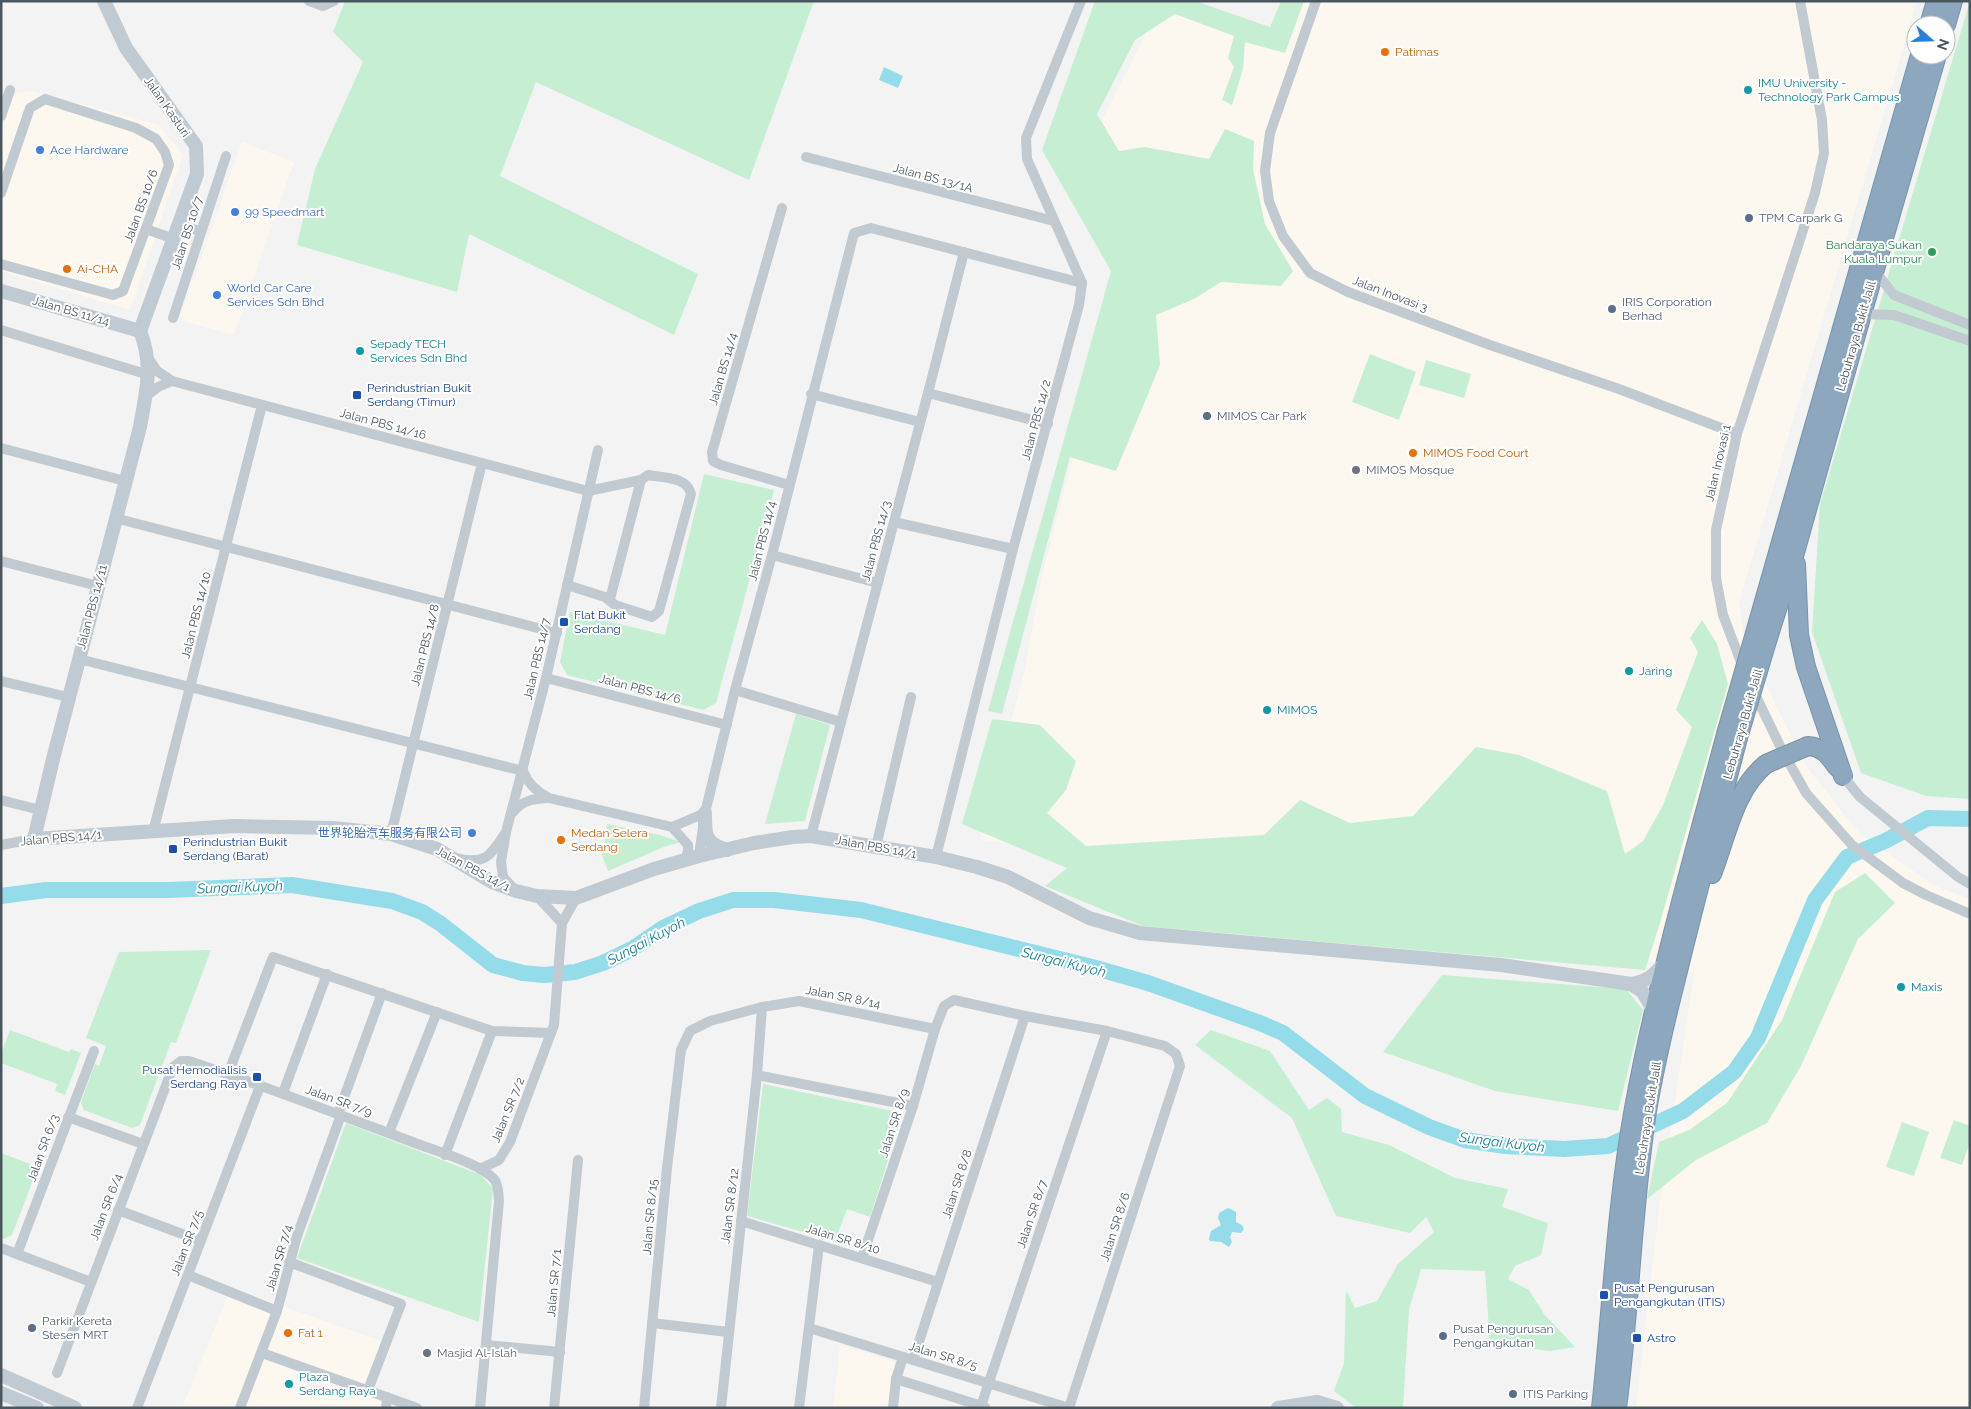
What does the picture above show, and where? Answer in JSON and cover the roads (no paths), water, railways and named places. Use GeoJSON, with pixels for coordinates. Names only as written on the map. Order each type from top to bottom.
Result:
{"type":"FeatureCollection","features":[{"type":"Feature","properties":{"kind":"highway"},"geometry":{"type":"LineString","coordinates":[[1932,15],[1936,1]]}},
{"type":"Feature","properties":{"kind":"highway"},"geometry":{"type":"LineString","coordinates":[[1949,15],[1953,1]]}},
{"type":"Feature","properties":{"kind":"highway","name":"Lebuhraya Bukit Jalil"},"geometry":{"type":"LineString","coordinates":[[1601,1408],[1630,1176],[1654,1011],[1667,959],[1762,635],[1917,65]]}},
{"type":"Feature","properties":{"kind":"highway","name":"Lebuhraya Bukit Jalil"},"geometry":{"type":"LineString","coordinates":[[1762,635],[1794,556],[1934,65]]}},
{"type":"Feature","properties":{"kind":"highway"},"geometry":{"type":"LineString","coordinates":[[1794,556],[1798,635],[1806,667],[1844,776]]}},
{"type":"Feature","properties":{"kind":"highway","name":"Lebuhraya Bukit Jalil"},"geometry":{"type":"LineString","coordinates":[[1641,1109],[1660,1043],[1684,946],[1732,736]]}},
{"type":"Feature","properties":{"kind":"highway"},"geometry":{"type":"LineString","coordinates":[[1684,946],[1742,792],[1754,773],[1766,764],[1808,746],[1817,746],[1827,754],[1844,776]]}},
{"type":"Feature","properties":{"kind":"highway","name":"Lebuhraya Bukit Jalil"},"geometry":{"type":"LineString","coordinates":[[1617,1408],[1623,1359],[1630,1176]]}},
{"type":"Feature","properties":{"kind":"street","name":"Jalan Kasturi"},"geometry":{"type":"LineString","coordinates":[[104,1],[126,48],[196,146],[198,174],[140,331]]}},
{"type":"Feature","properties":{"kind":"street"},"geometry":{"type":"LineString","coordinates":[[308,1],[323,6],[334,1]]}},
{"type":"Feature","properties":{"kind":"street"},"geometry":{"type":"LineString","coordinates":[[1081,1],[1026,138],[1027,159],[1082,283]]}},
{"type":"Feature","properties":{"kind":"street","name":"Jalan Inovasi 3"},"geometry":{"type":"LineString","coordinates":[[1316,1],[1270,133],[1265,171],[1269,201],[1275,218],[1283,236],[1310,273],[1348,292],[1490,345],[1619,389],[1737,434]]}},
{"type":"Feature","properties":{"kind":"street","name":"Jalan Inovasi 1"},"geometry":{"type":"LineString","coordinates":[[1800,1],[1822,120],[1824,153],[1815,192],[1737,434],[1716,530],[1716,578],[1723,615],[1736,652],[1782,750],[1806,793],[1852,845],[1903,883],[1970,914]]}},
{"type":"Feature","properties":{"kind":"street"},"geometry":{"type":"LineString","coordinates":[[1,116],[10,90]]}},
{"type":"Feature","properties":{"kind":"street","name":"Jalan BS 10/6"},"geometry":{"type":"LineString","coordinates":[[1,193],[30,108],[44,99],[136,128],[156,139],[165,152],[169,165],[123,291],[113,295],[1,264]]}},
{"type":"Feature","properties":{"kind":"street","name":"Jalan BS 10/7"},"geometry":{"type":"LineString","coordinates":[[173,318],[226,156]]}},
{"type":"Feature","properties":{"kind":"street","name":"Jalan BS 13/1A"},"geometry":{"type":"LineString","coordinates":[[806,157],[1054,221]]}},
{"type":"Feature","properties":{"kind":"street","name":"Jalan BS 14/4"},"geometry":{"type":"LineString","coordinates":[[782,208],[712,452],[713,461],[721,465],[789,485]]}},
{"type":"Feature","properties":{"kind":"street"},"geometry":{"type":"LineString","coordinates":[[179,225],[200,231]]}},
{"type":"Feature","properties":{"kind":"street","name":"Jalan PBS 14/4"},"geometry":{"type":"LineString","coordinates":[[699,856],[706,813],[735,690],[772,556],[854,233],[871,228],[964,252]]}},
{"type":"Feature","properties":{"kind":"street"},"geometry":{"type":"LineString","coordinates":[[146,229],[174,239]]}},
{"type":"Feature","properties":{"kind":"street"},"geometry":{"type":"LineString","coordinates":[[964,252],[1082,283]]}},
{"type":"Feature","properties":{"kind":"street","name":"Jalan PBS 14/3"},"geometry":{"type":"LineString","coordinates":[[811,836],[964,252]]}},
{"type":"Feature","properties":{"kind":"street"},"geometry":{"type":"LineString","coordinates":[[1875,271],[1894,295],[1970,325]]}},
{"type":"Feature","properties":{"kind":"street","name":"Jalan PBS 14/2"},"geometry":{"type":"LineString","coordinates":[[936,857],[1013,549],[1079,304],[1082,283]]}},
{"type":"Feature","properties":{"kind":"street","name":"Jalan BS 11/14"},"geometry":{"type":"LineString","coordinates":[[1,291],[140,331]]}},
{"type":"Feature","properties":{"kind":"street"},"geometry":{"type":"LineString","coordinates":[[1862,314],[1894,315],[1970,341]]}},
{"type":"Feature","properties":{"kind":"street"},"geometry":{"type":"LineString","coordinates":[[1,330],[149,375]]}},
{"type":"Feature","properties":{"kind":"street","name":"Jalan PBS 14/11"},"geometry":{"type":"LineString","coordinates":[[34,838],[68,698],[140,427],[149,375],[145,342],[140,331]]}},
{"type":"Feature","properties":{"kind":"street"},"geometry":{"type":"LineString","coordinates":[[146,354],[157,371],[172,381]]}},
{"type":"Feature","properties":{"kind":"street"},"geometry":{"type":"LineString","coordinates":[[145,397],[158,387],[172,381]]}},
{"type":"Feature","properties":{"kind":"street","name":"Jalan PBS 14/16"},"geometry":{"type":"LineString","coordinates":[[172,381],[588,491]]}},
{"type":"Feature","properties":{"kind":"street"},"geometry":{"type":"LineString","coordinates":[[928,392],[1048,424]]}},
{"type":"Feature","properties":{"kind":"street"},"geometry":{"type":"LineString","coordinates":[[812,394],[920,422]]}},
{"type":"Feature","properties":{"kind":"street","name":"Jalan PBS 14/10"},"geometry":{"type":"LineString","coordinates":[[153,832],[262,405]]}},
{"type":"Feature","properties":{"kind":"street"},"geometry":{"type":"LineString","coordinates":[[1,448],[125,481]]}},
{"type":"Feature","properties":{"kind":"street","name":"Jalan PBS 14/7"},"geometry":{"type":"LineString","coordinates":[[516,892],[503,877],[501,862],[506,832],[546,678],[598,450]]}},
{"type":"Feature","properties":{"kind":"street","name":"Jalan PBS 14/8"},"geometry":{"type":"LineString","coordinates":[[391,834],[482,463]]}},
{"type":"Feature","properties":{"kind":"street"},"geometry":{"type":"LineString","coordinates":[[567,585],[610,599],[615,605],[644,615],[652,617],[659,612],[690,494],[689,488],[684,482],[648,475],[640,480],[588,491]]}},
{"type":"Feature","properties":{"kind":"street"},"geometry":{"type":"LineString","coordinates":[[610,599],[640,480]]}},
{"type":"Feature","properties":{"kind":"street"},"geometry":{"type":"LineString","coordinates":[[115,518],[556,633]]}},
{"type":"Feature","properties":{"kind":"street"},"geometry":{"type":"LineString","coordinates":[[894,522],[1013,549]]}},
{"type":"Feature","properties":{"kind":"street"},"geometry":{"type":"LineString","coordinates":[[772,556],[878,583]]}},
{"type":"Feature","properties":{"kind":"street"},"geometry":{"type":"LineString","coordinates":[[1,561],[98,586]]}},
{"type":"Feature","properties":{"kind":"street"},"geometry":{"type":"LineString","coordinates":[[79,660],[523,771],[527,781],[541,794],[549,798]]}},
{"type":"Feature","properties":{"kind":"street","name":"Jalan PBS 14/6"},"geometry":{"type":"LineString","coordinates":[[546,678],[727,725]]}},
{"type":"Feature","properties":{"kind":"street"},"geometry":{"type":"LineString","coordinates":[[1,681],[68,698]]}},
{"type":"Feature","properties":{"kind":"street"},"geometry":{"type":"LineString","coordinates":[[735,690],[841,722]]}},
{"type":"Feature","properties":{"kind":"street"},"geometry":{"type":"LineString","coordinates":[[876,847],[911,697]]}},
{"type":"Feature","properties":{"kind":"street"},"geometry":{"type":"LineString","coordinates":[[1844,776],[1860,796],[1958,877],[1970,884]]}},
{"type":"Feature","properties":{"kind":"street"},"geometry":{"type":"LineString","coordinates":[[512,813],[520,803],[533,798],[549,798],[672,827],[688,845],[685,860]]}},
{"type":"Feature","properties":{"kind":"street"},"geometry":{"type":"LineString","coordinates":[[1,800],[40,810]]}},
{"type":"Feature","properties":{"kind":"street"},"geometry":{"type":"LineString","coordinates":[[672,827],[706,813],[706,833],[711,843],[727,850]]}},
{"type":"Feature","properties":{"kind":"street","name":"Jalan PBS 14/1"},"geometry":{"type":"LineString","coordinates":[[1,845],[34,838],[153,832],[211,826],[333,828],[391,834],[437,849],[492,882],[516,892],[537,896],[576,898],[654,869],[699,856],[784,838],[811,836],[936,857],[977,867],[1008,877],[1089,918],[1140,933],[1501,965],[1631,984]]}},
{"type":"Feature","properties":{"kind":"street","name":"Jalan PBS 14/7"},"geometry":{"type":"LineString","coordinates":[[452,857],[480,860],[492,854],[506,832]]}},
{"type":"Feature","properties":{"kind":"street"},"geometry":{"type":"LineString","coordinates":[[537,896],[562,927]]}},
{"type":"Feature","properties":{"kind":"street","name":"Jalan SR 7/2"},"geometry":{"type":"LineString","coordinates":[[480,1168],[499,1160],[510,1142],[552,1029],[562,927],[576,898]]}},
{"type":"Feature","properties":{"kind":"street"},"geometry":{"type":"LineString","coordinates":[[228,1074],[273,957],[382,992],[492,1031],[552,1029]]}},
{"type":"Feature","properties":{"kind":"street"},"geometry":{"type":"LineString","coordinates":[[1631,984],[1649,979],[1655,975],[1667,959]]}},
{"type":"Feature","properties":{"kind":"street"},"geometry":{"type":"LineString","coordinates":[[282,1093],[327,974]]}},
{"type":"Feature","properties":{"kind":"street"},"geometry":{"type":"LineString","coordinates":[[1631,984],[1642,991],[1654,1011]]}},
{"type":"Feature","properties":{"kind":"street","name":"Jalan SR 7/4"},"geometry":{"type":"LineString","coordinates":[[240,1408],[277,1311],[297,1236],[382,992]]}},
{"type":"Feature","properties":{"kind":"street","name":"Jalan SR 8/9"},"geometry":{"type":"LineString","coordinates":[[862,1258],[944,1006],[954,1000],[1025,1016]]}},
{"type":"Feature","properties":{"kind":"street","name":"Jalan SR 8/14"},"geometry":{"type":"LineString","coordinates":[[690,1031],[710,1021],[762,1006],[800,1001],[935,1029]]}},
{"type":"Feature","properties":{"kind":"street","name":"Jalan SR 8/12"},"geometry":{"type":"LineString","coordinates":[[721,1408],[757,1075],[762,1006]]}},
{"type":"Feature","properties":{"kind":"street"},"geometry":{"type":"LineString","coordinates":[[388,1133],[437,1012]]}},
{"type":"Feature","properties":{"kind":"street"},"geometry":{"type":"LineString","coordinates":[[1025,1016],[1107,1031]]}},
{"type":"Feature","properties":{"kind":"street","name":"Jalan SR 8/8"},"geometry":{"type":"LineString","coordinates":[[893,1408],[896,1379],[908,1358],[938,1282],[1025,1016]]}},
{"type":"Feature","properties":{"kind":"street"},"geometry":{"type":"LineString","coordinates":[[445,1154],[492,1031]]}},
{"type":"Feature","properties":{"kind":"street","name":"Jalan SR 8/15"},"geometry":{"type":"LineString","coordinates":[[644,1408],[667,1168],[681,1050],[690,1031]]}},
{"type":"Feature","properties":{"kind":"street","name":"Jalan SR 8/6"},"geometry":{"type":"LineString","coordinates":[[1069,1408],[1180,1066],[1176,1054],[1165,1046],[1107,1031]]}},
{"type":"Feature","properties":{"kind":"street","name":"Jalan SR 8/7"},"geometry":{"type":"LineString","coordinates":[[983,1407],[989,1383],[1107,1031]]}},
{"type":"Feature","properties":{"kind":"street","name":"Jalan SR 6/3"},"geometry":{"type":"LineString","coordinates":[[17,1254],[94,1051]]}},
{"type":"Feature","properties":{"kind":"street","name":"Jalan SR 6/4"},"geometry":{"type":"LineString","coordinates":[[57,1373],[172,1067],[180,1061],[189,1061]]}},
{"type":"Feature","properties":{"kind":"street","name":"Jalan SR 7/9"},"geometry":{"type":"LineString","coordinates":[[189,1061],[340,1114],[480,1168]]}},
{"type":"Feature","properties":{"kind":"street"},"geometry":{"type":"LineString","coordinates":[[757,1075],[912,1106]]}},
{"type":"Feature","properties":{"kind":"street","name":"Jalan SR 7/5"},"geometry":{"type":"LineString","coordinates":[[137,1408],[260,1086]]}},
{"type":"Feature","properties":{"kind":"street"},"geometry":{"type":"LineString","coordinates":[[68,1117],[143,1144]]}},
{"type":"Feature","properties":{"kind":"street","name":"Jalan SR 7/1"},"geometry":{"type":"LineString","coordinates":[[554,1408],[578,1160]]}},
{"type":"Feature","properties":{"kind":"street"},"geometry":{"type":"LineString","coordinates":[[480,1168],[494,1179],[498,1185],[499,1201],[480,1408]]}},
{"type":"Feature","properties":{"kind":"street"},"geometry":{"type":"LineString","coordinates":[[118,1210],[201,1241]]}},
{"type":"Feature","properties":{"kind":"street","name":"Jalan SR 8/10"},"geometry":{"type":"LineString","coordinates":[[741,1221],[938,1282]]}},
{"type":"Feature","properties":{"kind":"street"},"geometry":{"type":"LineString","coordinates":[[800,1408],[819,1245]]}},
{"type":"Feature","properties":{"kind":"street"},"geometry":{"type":"LineString","coordinates":[[1,1248],[91,1282]]}},
{"type":"Feature","properties":{"kind":"street"},"geometry":{"type":"LineString","coordinates":[[289,1262],[399,1302],[401,1305],[368,1390]]}},
{"type":"Feature","properties":{"kind":"street"},"geometry":{"type":"LineString","coordinates":[[188,1275],[277,1311]]}},
{"type":"Feature","properties":{"kind":"street"},"geometry":{"type":"LineString","coordinates":[[652,1323],[728,1332]]}},
{"type":"Feature","properties":{"kind":"street","name":"Jalan SR 8/5"},"geometry":{"type":"LineString","coordinates":[[809,1328],[1069,1408]]}},
{"type":"Feature","properties":{"kind":"street"},"geometry":{"type":"LineString","coordinates":[[486,1345],[560,1352]]}},
{"type":"Feature","properties":{"kind":"street"},"geometry":{"type":"LineString","coordinates":[[262,1353],[368,1390],[386,1402],[417,1408]]}},
{"type":"Feature","properties":{"kind":"street"},"geometry":{"type":"LineString","coordinates":[[1,1375],[75,1408]]}},
{"type":"Feature","properties":{"kind":"street"},"geometry":{"type":"LineString","coordinates":[[896,1379],[983,1407]]}},
{"type":"Feature","properties":{"kind":"street"},"geometry":{"type":"LineString","coordinates":[[1,1393],[37,1408]]}},
{"type":"Feature","properties":{"kind":"street"},"geometry":{"type":"LineString","coordinates":[[1278,1408],[1317,1402],[1337,1408]]}},
{"type":"Feature","properties":{"kind":"water"},"geometry":{"type":"Polygon","coordinates":[[[884,67],[903,76],[898,88],[879,80],[884,67]]]}},
{"type":"Feature","properties":{"kind":"water"},"geometry":{"type":"Polygon","coordinates":[[[1228,1208],[1236,1212],[1236,1222],[1242,1225],[1244,1229],[1241,1233],[1232,1232],[1230,1237],[1232,1242],[1229,1247],[1221,1242],[1210,1241],[1209,1239],[1211,1231],[1221,1225],[1218,1218],[1219,1213],[1228,1208]]]}},
{"type":"Feature","properties":{"kind":"waterway","name":"Sungai Kuyoh"},"geometry":{"type":"LineString","coordinates":[[1,896],[46,890],[168,890],[292,885],[392,901],[422,912],[441,924],[493,965],[523,973],[544,975],[575,972],[603,963],[632,949],[663,928],[699,911],[733,900],[774,900],[861,910],[1092,967],[1148,983],[1260,1023],[1283,1033],[1365,1096],[1429,1127],[1465,1140],[1505,1146],[1564,1149],[1608,1146],[1683,1111],[1734,1072],[1758,1038],[1815,900],[1847,857],[1885,841],[1928,818],[1970,819]]}},
{"type":"Feature","properties":{"kind":"place","name":"Patimas"},"geometry":{"type":"Point","coordinates":[1385,52]}},
{"type":"Feature","properties":{"kind":"place","name":"IMU University - Technology Park Campus"},"geometry":{"type":"Point","coordinates":[1748,90]}},
{"type":"Feature","properties":{"kind":"place","name":"Ace Hardware"},"geometry":{"type":"Point","coordinates":[40,150]}},
{"type":"Feature","properties":{"kind":"place","name":"99 Speedmart"},"geometry":{"type":"Point","coordinates":[235,212]}},
{"type":"Feature","properties":{"kind":"place","name":"TPM Carpark G"},"geometry":{"type":"Point","coordinates":[1749,218]}},
{"type":"Feature","properties":{"kind":"place","name":"Bandaraya Sukan Kuala Lumpur"},"geometry":{"type":"Point","coordinates":[1932,252]}},
{"type":"Feature","properties":{"kind":"place","name":"Ai-CHA"},"geometry":{"type":"Point","coordinates":[67,269]}},
{"type":"Feature","properties":{"kind":"place","name":"World Car Care Services Sdn Bhd"},"geometry":{"type":"Point","coordinates":[217,295]}},
{"type":"Feature","properties":{"kind":"place","name":"IRIS Corporation Berhad"},"geometry":{"type":"Point","coordinates":[1612,309]}},
{"type":"Feature","properties":{"kind":"place","name":"Sepady TECH Services Sdn Bhd"},"geometry":{"type":"Point","coordinates":[360,351]}},
{"type":"Feature","properties":{"kind":"place","name":"Perindustrian Bukit Serdang (Timur)"},"geometry":{"type":"Point","coordinates":[357,395]}},
{"type":"Feature","properties":{"kind":"place","name":"MIMOS Car Park"},"geometry":{"type":"Point","coordinates":[1207,416]}},
{"type":"Feature","properties":{"kind":"place","name":"MIMOS Food Court"},"geometry":{"type":"Point","coordinates":[1413,453]}},
{"type":"Feature","properties":{"kind":"place","name":"MIMOS Mosque"},"geometry":{"type":"Point","coordinates":[1356,470]}},
{"type":"Feature","properties":{"kind":"place","name":"Flat Bukit Serdang"},"geometry":{"type":"Point","coordinates":[564,622]}},
{"type":"Feature","properties":{"kind":"place","name":"Jaring"},"geometry":{"type":"Point","coordinates":[1629,671]}},
{"type":"Feature","properties":{"kind":"place","name":"MIMOS"},"geometry":{"type":"Point","coordinates":[1267,710]}},
{"type":"Feature","properties":{"kind":"place","name":"世界轮胎汽车服务有限公司"},"geometry":{"type":"Point","coordinates":[472,833]}},
{"type":"Feature","properties":{"kind":"place","name":"Medan Selera Serdang"},"geometry":{"type":"Point","coordinates":[561,840]}},
{"type":"Feature","properties":{"kind":"place","name":"Perindustrian Bukit Serdang (Barat)"},"geometry":{"type":"Point","coordinates":[173,849]}},
{"type":"Feature","properties":{"kind":"place","name":"Maxis"},"geometry":{"type":"Point","coordinates":[1901,987]}},
{"type":"Feature","properties":{"kind":"place","name":"Pusat Hemodialisis Serdang Raya"},"geometry":{"type":"Point","coordinates":[257,1077]}},
{"type":"Feature","properties":{"kind":"place","name":"Pusat Pengurusan Pengangkutan (ITIS)"},"geometry":{"type":"Point","coordinates":[1604,1295]}},
{"type":"Feature","properties":{"kind":"place","name":"Parkir Kereta Stesen MRT"},"geometry":{"type":"Point","coordinates":[32,1328]}},
{"type":"Feature","properties":{"kind":"place","name":"Fat 1"},"geometry":{"type":"Point","coordinates":[288,1333]}},
{"type":"Feature","properties":{"kind":"place","name":"Pusat Pengurusan Pengangkutan"},"geometry":{"type":"Point","coordinates":[1443,1336]}},
{"type":"Feature","properties":{"kind":"place","name":"Astro"},"geometry":{"type":"Point","coordinates":[1637,1338]}},
{"type":"Feature","properties":{"kind":"place","name":"Masjid Al-Islah"},"geometry":{"type":"Point","coordinates":[427,1353]}},
{"type":"Feature","properties":{"kind":"place","name":"Plaza Serdang Raya"},"geometry":{"type":"Point","coordinates":[289,1384]}},
{"type":"Feature","properties":{"kind":"place","name":"ITIS Parking"},"geometry":{"type":"Point","coordinates":[1513,1394]}}]}
